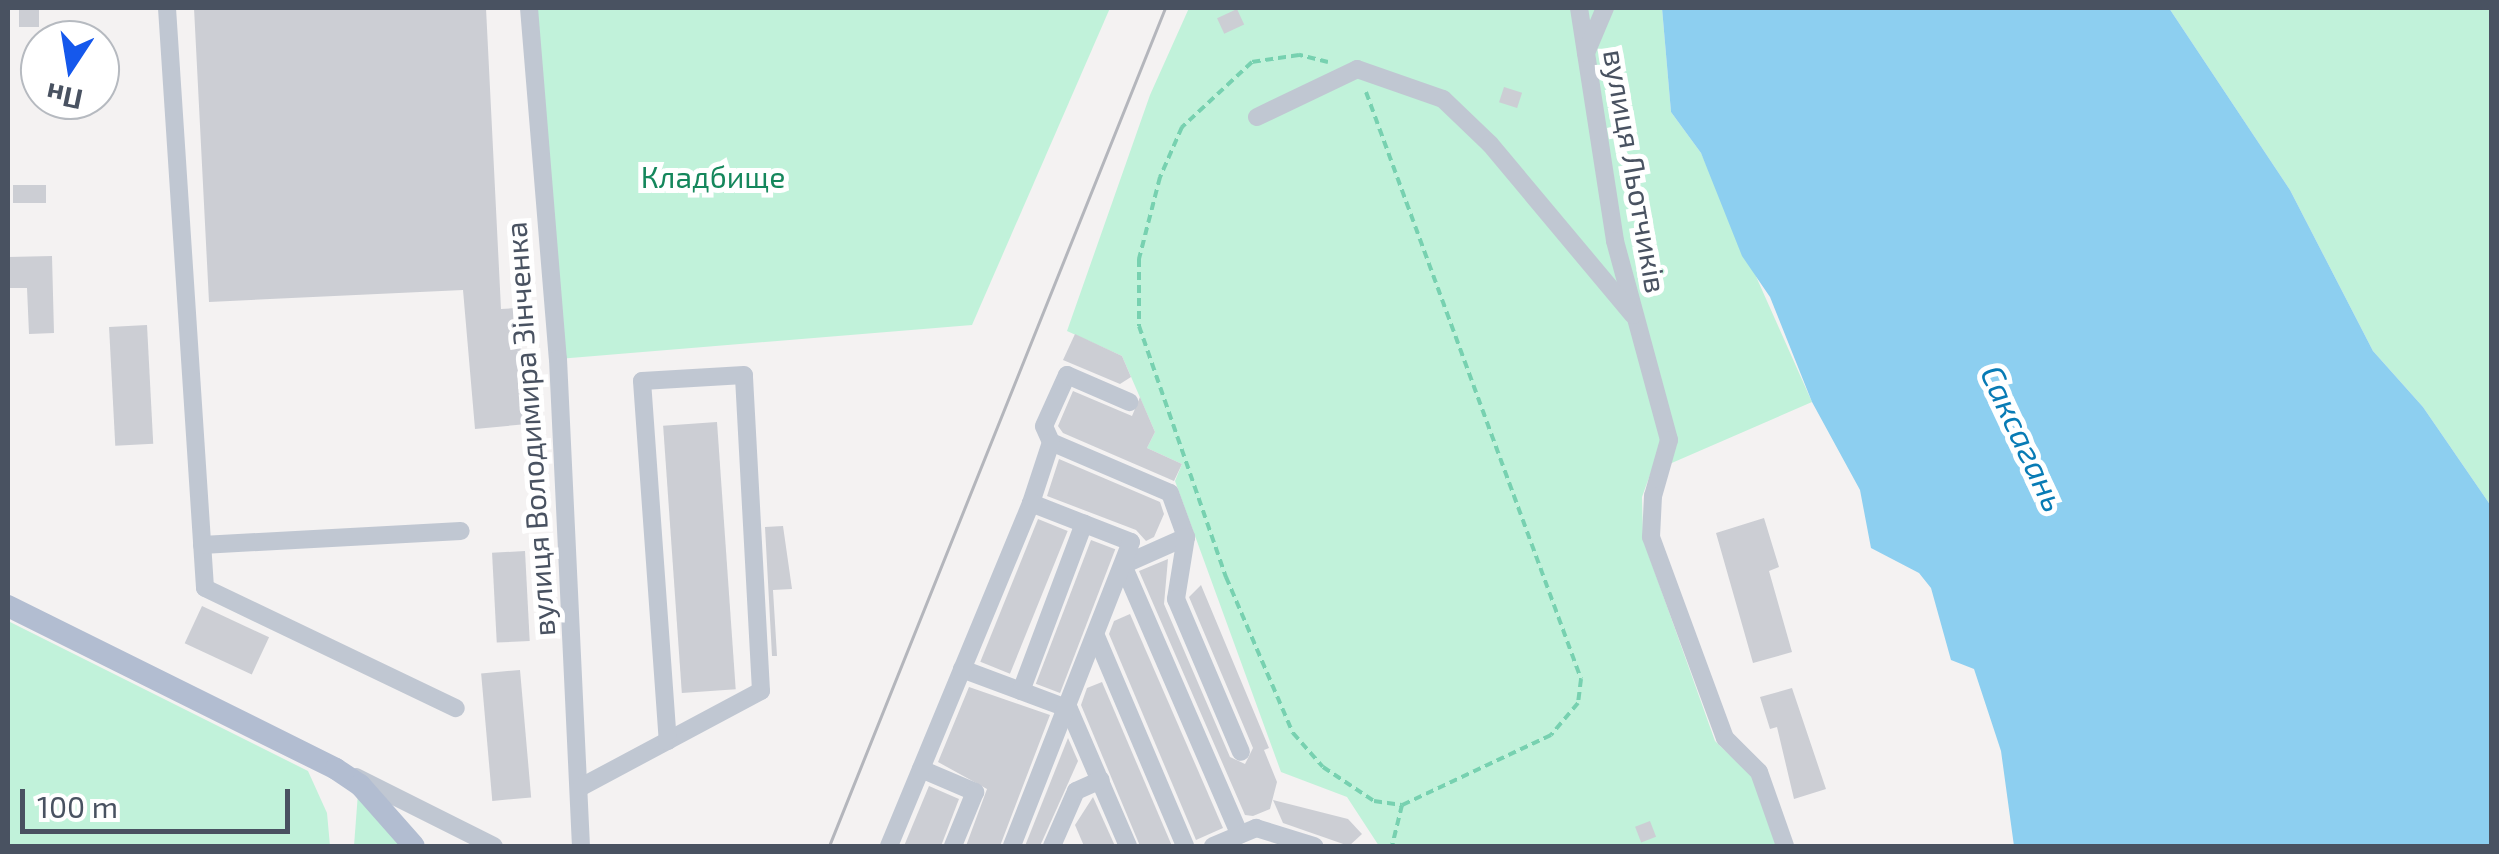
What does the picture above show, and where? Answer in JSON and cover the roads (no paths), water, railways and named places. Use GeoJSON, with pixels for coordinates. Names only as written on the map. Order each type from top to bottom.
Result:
{"type":"FeatureCollection","features":[{"type":"Feature","properties":{"kind":"main road"},"geometry":{"type":"LineString","coordinates":[[8,606],[336,769],[381,806],[414,846]]}},
{"type":"Feature","properties":{"kind":"street"},"geometry":{"type":"LineString","coordinates":[[168,8],[206,588],[456,708]]}},
{"type":"Feature","properties":{"kind":"street","name":"вулиця Володимира Зінченка"},"geometry":{"type":"LineString","coordinates":[[529,8],[558,359],[581,846]]}},
{"type":"Feature","properties":{"kind":"street","name":"вулиця Льотчиків"},"geometry":{"type":"LineString","coordinates":[[1579,8],[1615,241],[1668,440],[1653,496],[1651,537],[1725,738],[1759,772],[1785,846]]}},
{"type":"Feature","properties":{"kind":"street"},"geometry":{"type":"LineString","coordinates":[[1586,54],[1605,8]]}},
{"type":"Feature","properties":{"kind":"street"},"geometry":{"type":"LineString","coordinates":[[1257,117],[1358,69],[1443,99],[1490,144],[1636,319]]}},
{"type":"Feature","properties":{"kind":"street"},"geometry":{"type":"LineString","coordinates":[[581,787],[761,691],[744,375],[642,381],[668,740]]}},
{"type":"Feature","properties":{"kind":"street"},"geometry":{"type":"LineString","coordinates":[[889,846],[1031,502],[1051,442],[1044,426],[1067,375],[1129,402]]}},
{"type":"Feature","properties":{"kind":"street"},"geometry":{"type":"LineString","coordinates":[[1051,442],[1170,493],[1186,537],[1176,599],[1241,752]]}},
{"type":"Feature","properties":{"kind":"street"},"geometry":{"type":"LineString","coordinates":[[1012,846],[1069,710],[1131,542],[1031,502]]}},
{"type":"Feature","properties":{"kind":"street"},"geometry":{"type":"LineString","coordinates":[[1021,691],[1084,523]]}},
{"type":"Feature","properties":{"kind":"street"},"geometry":{"type":"LineString","coordinates":[[202,544],[461,531]]}},
{"type":"Feature","properties":{"kind":"street"},"geometry":{"type":"LineString","coordinates":[[1122,564],[1186,537]]}},
{"type":"Feature","properties":{"kind":"street"},"geometry":{"type":"LineString","coordinates":[[1122,564],[1240,835]]}},
{"type":"Feature","properties":{"kind":"street"},"geometry":{"type":"LineString","coordinates":[[1096,636],[1185,846]]}},
{"type":"Feature","properties":{"kind":"street"},"geometry":{"type":"LineString","coordinates":[[962,669],[1069,710],[1128,846]]}},
{"type":"Feature","properties":{"kind":"street"},"geometry":{"type":"LineString","coordinates":[[336,769],[494,846]]}},
{"type":"Feature","properties":{"kind":"street"},"geometry":{"type":"LineString","coordinates":[[921,769],[975,792],[953,846]]}},
{"type":"Feature","properties":{"kind":"street"},"geometry":{"type":"LineString","coordinates":[[1052,846],[1076,792],[1100,780]]}},
{"type":"Feature","properties":{"kind":"street"},"geometry":{"type":"LineString","coordinates":[[1213,846],[1256,828],[1314,846]]}},
{"type":"Feature","properties":{"kind":"water","name":"Саксагань"},"geometry":{"type":"Polygon","coordinates":[[[1662,8],[2169,8],[2290,190],[2373,351],[2423,407],[2491,506],[2491,846],[2014,846],[2001,751],[1974,669],[1951,660],[1931,588],[1919,573],[1871,548],[1860,490],[1812,402],[1770,297],[1742,256],[1701,153],[1671,112],[1662,8]]]}},
{"type":"Feature","properties":{"kind":"tram line"},"geometry":{"type":"LineString","coordinates":[[829,846],[1165,8]]}},
{"type":"Feature","properties":{"kind":"park label","name":"Кладбище"},"geometry":{"type":"Point","coordinates":[713,176]}}]}
